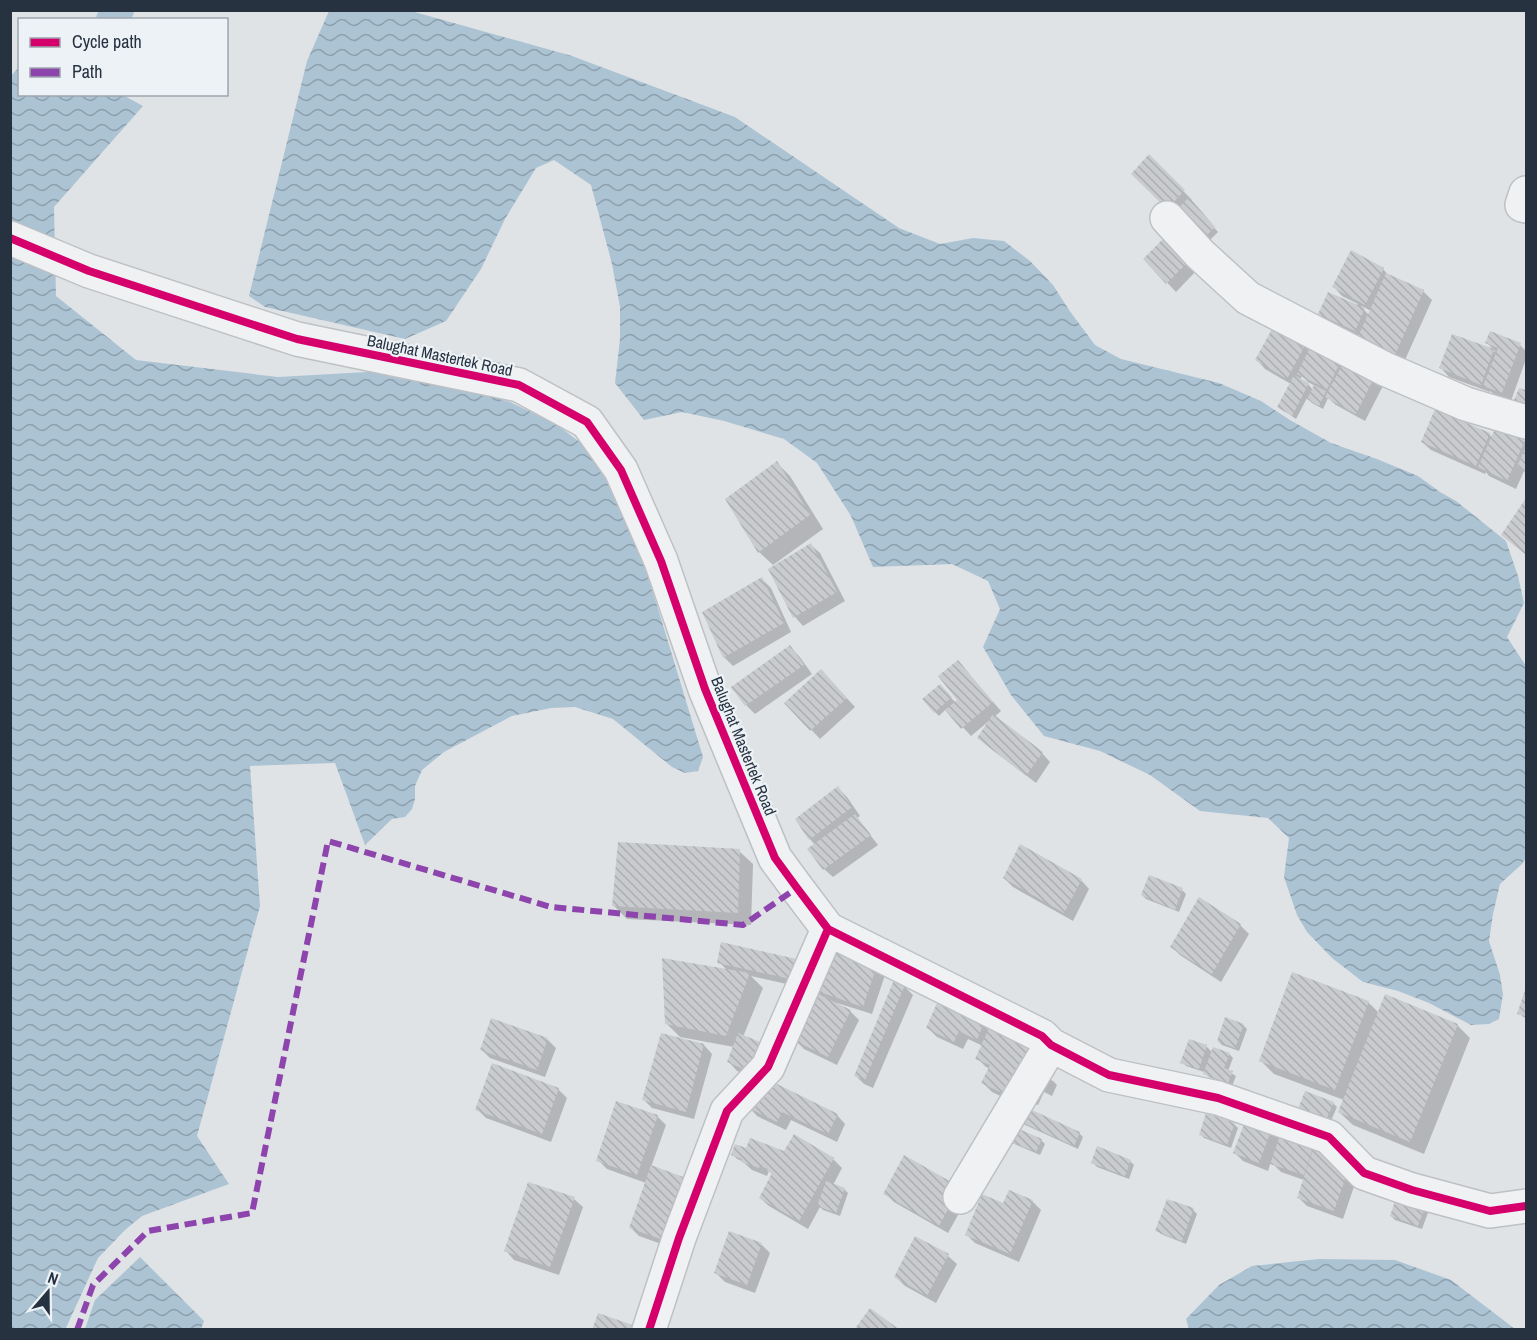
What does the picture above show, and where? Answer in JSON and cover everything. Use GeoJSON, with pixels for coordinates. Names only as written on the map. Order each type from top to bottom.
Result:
{"type":"FeatureCollection","features":[{"type":"Feature","properties":{"kind":"street"},"geometry":{"type":"LineString","coordinates":[[1527,193],[1522,205],[1527,206]]}},
{"type":"Feature","properties":{"kind":"street"},"geometry":{"type":"LineString","coordinates":[[1167,218],[1200,254],[1248,298],[1385,369],[1466,404],[1527,422]]}},
{"type":"Feature","properties":{"kind":"street","name":"Balughat Mastertek Road"},"geometry":{"type":"LineString","coordinates":[[10,238],[89,272],[297,339],[519,385],[587,422],[621,470],[662,561],[705,689],[774,858],[828,929],[1042,1036],[1051,1045],[1109,1076],[1218,1098],[1329,1137],[1364,1173],[1412,1191],[1490,1211],[1527,1206]]}},
{"type":"Feature","properties":{"kind":"street"},"geometry":{"type":"LineString","coordinates":[[649,1329],[679,1238],[727,1111],[768,1067],[828,929]]}},
{"type":"Feature","properties":{"kind":"street"},"geometry":{"type":"LineString","coordinates":[[960,1197],[1051,1045]]}},
{"type":"Feature","properties":{"kind":"water"},"geometry":{"type":"Polygon","coordinates":[[[329,11],[411,11],[572,56],[735,117],[899,228],[940,244],[973,238],[1004,241],[1030,261],[1053,285],[1095,345],[1121,359],[1219,383],[1261,401],[1331,443],[1418,476],[1456,501],[1506,541],[1524,603],[1507,637],[1526,666],[1526,858],[1500,884],[1493,914],[1489,941],[1500,975],[1503,994],[1499,1019],[1489,1024],[1471,1025],[1429,1003],[1398,991],[1363,982],[1332,958],[1307,932],[1297,915],[1284,877],[1289,838],[1268,818],[1200,811],[1150,775],[1100,751],[1044,736],[1011,695],[983,647],[1000,609],[988,581],[952,564],[873,567],[851,516],[817,463],[784,439],[724,421],[682,412],[644,420],[615,383],[620,339],[620,307],[612,264],[591,185],[554,160],[536,168],[505,219],[481,269],[446,321],[405,339],[265,307],[249,296],[307,61],[329,11]]]}},
{"type":"Feature","properties":{"kind":"water"},"geometry":{"type":"Polygon","coordinates":[[[18,68],[18,96],[125,96],[143,106],[54,207],[56,296],[136,360],[278,377],[385,371],[450,385],[510,402],[556,424],[599,457],[623,501],[703,757],[698,771],[685,773],[672,767],[613,719],[575,707],[551,708],[512,716],[444,752],[422,770],[415,786],[412,809],[405,817],[392,819],[365,845],[335,763],[250,766],[260,906],[197,1136],[229,1184],[142,1216],[125,1230],[98,1258],[65,1330],[10,1329],[10,77],[18,68]]]}},
{"type":"Feature","properties":{"kind":"water"},"geometry":{"type":"Polygon","coordinates":[[[140,1257],[204,1321],[201,1329],[85,1329],[95,1300],[140,1257]]]}},
{"type":"Feature","properties":{"kind":"water"},"geometry":{"type":"Polygon","coordinates":[[[1319,1259],[1395,1260],[1451,1280],[1515,1329],[1189,1329],[1186,1319],[1219,1285],[1252,1266],[1319,1259]]]}},
{"type":"Feature","properties":{"kind":"building"},"geometry":{"type":"Polygon","coordinates":[[[1149,154],[1185,190],[1167,209],[1131,174],[1149,154]]]}},
{"type":"Feature","properties":{"kind":"building"},"geometry":{"type":"Polygon","coordinates":[[[1189,197],[1215,227],[1198,244],[1172,215],[1189,197]]]}},
{"type":"Feature","properties":{"kind":"building"},"geometry":{"type":"Polygon","coordinates":[[[1167,235],[1190,260],[1166,284],[1143,259],[1167,235]]]}},
{"type":"Feature","properties":{"kind":"building"},"geometry":{"type":"Polygon","coordinates":[[[1351,250],[1384,268],[1365,305],[1332,287],[1351,250]]]}},
{"type":"Feature","properties":{"kind":"building"},"geometry":{"type":"Polygon","coordinates":[[[1386,273],[1424,290],[1391,364],[1354,346],[1386,273]]]}},
{"type":"Feature","properties":{"kind":"building"},"geometry":{"type":"Polygon","coordinates":[[[1328,292],[1365,308],[1355,331],[1318,314],[1328,292]]]}},
{"type":"Feature","properties":{"kind":"building"},"geometry":{"type":"Polygon","coordinates":[[[1277,320],[1309,338],[1287,379],[1255,360],[1277,320]]]}},
{"type":"Feature","properties":{"kind":"building"},"geometry":{"type":"Polygon","coordinates":[[[1490,331],[1521,343],[1502,393],[1483,386],[1498,348],[1485,343],[1490,331]]]}},
{"type":"Feature","properties":{"kind":"building"},"geometry":{"type":"Polygon","coordinates":[[[1452,334],[1494,349],[1481,385],[1439,368],[1452,334]]]}},
{"type":"Feature","properties":{"kind":"building"},"geometry":{"type":"Polygon","coordinates":[[[1313,341],[1343,357],[1327,389],[1297,374],[1313,341]]]}},
{"type":"Feature","properties":{"kind":"building"},"geometry":{"type":"Polygon","coordinates":[[[1347,356],[1377,372],[1356,414],[1325,397],[1347,356]]]}},
{"type":"Feature","properties":{"kind":"building"},"geometry":{"type":"Polygon","coordinates":[[[1294,375],[1309,383],[1292,416],[1277,407],[1294,375]]]}},
{"type":"Feature","properties":{"kind":"building"},"geometry":{"type":"Polygon","coordinates":[[[1314,385],[1326,391],[1319,406],[1307,399],[1314,385]]]}},
{"type":"Feature","properties":{"kind":"building"},"geometry":{"type":"Polygon","coordinates":[[[1519,388],[1526,390],[1526,416],[1510,410],[1519,388]]]}},
{"type":"Feature","properties":{"kind":"building"},"geometry":{"type":"Polygon","coordinates":[[[1435,409],[1490,433],[1476,466],[1421,442],[1435,409]]]}},
{"type":"Feature","properties":{"kind":"building"},"geometry":{"type":"Polygon","coordinates":[[[1497,424],[1526,438],[1507,481],[1478,467],[1497,424]]]}},
{"type":"Feature","properties":{"kind":"building"},"geometry":{"type":"Polygon","coordinates":[[[1526,447],[1526,472],[1517,466],[1526,447]]]}},
{"type":"Feature","properties":{"kind":"building"},"geometry":{"type":"Polygon","coordinates":[[[777,461],[810,515],[758,553],[725,499],[777,461]]]}},
{"type":"Feature","properties":{"kind":"building"},"geometry":{"type":"Polygon","coordinates":[[[1526,498],[1526,552],[1525,554],[1501,535],[1526,498]]]}},
{"type":"Feature","properties":{"kind":"building"},"geometry":{"type":"Polygon","coordinates":[[[811,543],[837,592],[793,618],[768,569],[811,543]]]}},
{"type":"Feature","properties":{"kind":"building"},"geometry":{"type":"Polygon","coordinates":[[[762,577],[784,623],[723,658],[702,612],[762,577]]]}},
{"type":"Feature","properties":{"kind":"building"},"geometry":{"type":"Polygon","coordinates":[[[790,645],[804,665],[745,706],[731,687],[790,645]]]}},
{"type":"Feature","properties":{"kind":"building"},"geometry":{"type":"Polygon","coordinates":[[[958,660],[993,702],[961,729],[945,710],[957,700],[938,676],[958,660]]]}},
{"type":"Feature","properties":{"kind":"building"},"geometry":{"type":"Polygon","coordinates":[[[821,669],[847,698],[810,731],[784,703],[821,669]]]}},
{"type":"Feature","properties":{"kind":"building"},"geometry":{"type":"Polygon","coordinates":[[[940,684],[952,697],[934,713],[922,699],[940,684]]]}},
{"type":"Feature","properties":{"kind":"building"},"geometry":{"type":"Polygon","coordinates":[[[993,714],[1043,752],[1026,776],[977,738],[993,714]]]}},
{"type":"Feature","properties":{"kind":"building"},"geometry":{"type":"Polygon","coordinates":[[[838,786],[852,807],[809,840],[795,819],[838,786]]]}},
{"type":"Feature","properties":{"kind":"building"},"geometry":{"type":"Polygon","coordinates":[[[855,814],[871,835],[823,870],[807,849],[855,814]]]}},
{"type":"Feature","properties":{"kind":"building"},"geometry":{"type":"Polygon","coordinates":[[[618,842],[740,849],[738,913],[612,906],[618,842]]]}},
{"type":"Feature","properties":{"kind":"building"},"geometry":{"type":"Polygon","coordinates":[[[1020,844],[1082,879],[1064,913],[1003,878],[1020,844]]]}},
{"type":"Feature","properties":{"kind":"building"},"geometry":{"type":"Polygon","coordinates":[[[1149,875],[1183,888],[1175,910],[1141,895],[1149,875]]]}},
{"type":"Feature","properties":{"kind":"building"},"geometry":{"type":"Polygon","coordinates":[[[1199,897],[1241,924],[1212,974],[1170,947],[1199,897]]]}},
{"type":"Feature","properties":{"kind":"building"},"geometry":{"type":"Polygon","coordinates":[[[721,942],[805,961],[800,981],[717,963],[721,942]]]}},
{"type":"Feature","properties":{"kind":"building"},"geometry":{"type":"Polygon","coordinates":[[[830,942],[879,959],[863,1007],[814,990],[830,942]]]}},
{"type":"Feature","properties":{"kind":"building"},"geometry":{"type":"Polygon","coordinates":[[[662,958],[750,973],[726,1036],[665,1024],[662,958]]]}},
{"type":"Feature","properties":{"kind":"building"},"geometry":{"type":"Polygon","coordinates":[[[1292,972],[1369,1001],[1335,1090],[1259,1061],[1292,972]]]}},
{"type":"Feature","properties":{"kind":"building"},"geometry":{"type":"Polygon","coordinates":[[[894,980],[905,985],[865,1080],[854,1076],[894,980]]]}},
{"type":"Feature","properties":{"kind":"building"},"geometry":{"type":"Polygon","coordinates":[[[1526,987],[1526,1016],[1517,1014],[1526,987]]]}},
{"type":"Feature","properties":{"kind":"building"},"geometry":{"type":"Polygon","coordinates":[[[816,993],[851,1010],[828,1057],[793,1040],[816,993]]]}},
{"type":"Feature","properties":{"kind":"building"},"geometry":{"type":"Polygon","coordinates":[[[1385,994],[1458,1024],[1410,1142],[1338,1112],[1385,994]]]}},
{"type":"Feature","properties":{"kind":"building"},"geometry":{"type":"Polygon","coordinates":[[[938,1001],[984,1023],[977,1040],[959,1031],[954,1042],[926,1028],[938,1001]]]}},
{"type":"Feature","properties":{"kind":"building"},"geometry":{"type":"Polygon","coordinates":[[[1225,1017],[1244,1024],[1235,1048],[1217,1041],[1225,1017]]]}},
{"type":"Feature","properties":{"kind":"building"},"geometry":{"type":"Polygon","coordinates":[[[491,1018],[548,1038],[537,1070],[480,1050],[491,1018]]]}},
{"type":"Feature","properties":{"kind":"building"},"geometry":{"type":"Polygon","coordinates":[[[989,1028],[1037,1050],[1015,1099],[981,1083],[990,1065],[975,1059],[989,1028]]]}},
{"type":"Feature","properties":{"kind":"building"},"geometry":{"type":"Polygon","coordinates":[[[661,1033],[704,1044],[686,1112],[642,1100],[661,1033]]]}},
{"type":"Feature","properties":{"kind":"building"},"geometry":{"type":"Polygon","coordinates":[[[738,1033],[773,1047],[756,1074],[727,1062],[738,1033]]]}},
{"type":"Feature","properties":{"kind":"building"},"geometry":{"type":"Polygon","coordinates":[[[1189,1039],[1207,1045],[1199,1069],[1180,1063],[1189,1039]]]}},
{"type":"Feature","properties":{"kind":"building"},"geometry":{"type":"Polygon","coordinates":[[[1213,1047],[1230,1053],[1224,1068],[1233,1071],[1228,1083],[1203,1074],[1213,1047]]]}},
{"type":"Feature","properties":{"kind":"building"},"geometry":{"type":"Polygon","coordinates":[[[492,1063],[559,1088],[542,1134],[475,1110],[492,1063]]]}},
{"type":"Feature","properties":{"kind":"building"},"geometry":{"type":"Polygon","coordinates":[[[761,1076],[838,1114],[828,1134],[782,1112],[777,1122],[747,1107],[761,1076]]]}},
{"type":"Feature","properties":{"kind":"building"},"geometry":{"type":"Polygon","coordinates":[[[1305,1091],[1334,1102],[1326,1120],[1298,1109],[1305,1091]]]}},
{"type":"Feature","properties":{"kind":"building"},"geometry":{"type":"Polygon","coordinates":[[[616,1101],[658,1115],[637,1175],[596,1161],[616,1101]]]}},
{"type":"Feature","properties":{"kind":"building"},"geometry":{"type":"Polygon","coordinates":[[[1021,1105],[1080,1132],[1074,1146],[1015,1119],[1021,1105]]]}},
{"type":"Feature","properties":{"kind":"building"},"geometry":{"type":"Polygon","coordinates":[[[1206,1113],[1235,1123],[1227,1145],[1199,1135],[1206,1113]]]}},
{"type":"Feature","properties":{"kind":"building"},"geometry":{"type":"Polygon","coordinates":[[[1246,1119],[1272,1128],[1259,1163],[1233,1153],[1246,1119]]]}},
{"type":"Feature","properties":{"kind":"building"},"geometry":{"type":"Polygon","coordinates":[[[1284,1124],[1317,1135],[1304,1175],[1270,1164],[1284,1124]]]}},
{"type":"Feature","properties":{"kind":"building"},"geometry":{"type":"Polygon","coordinates":[[[1012,1126],[1042,1139],[1036,1152],[1006,1140],[1012,1126]]]}},
{"type":"Feature","properties":{"kind":"building"},"geometry":{"type":"Polygon","coordinates":[[[794,1134],[834,1158],[799,1221],[759,1198],[772,1173],[767,1171],[768,1169],[741,1162],[742,1159],[731,1155],[735,1144],[746,1148],[750,1138],[784,1151],[794,1134]]]}},
{"type":"Feature","properties":{"kind":"building"},"geometry":{"type":"Polygon","coordinates":[[[1097,1146],[1131,1160],[1125,1176],[1091,1163],[1097,1146]]]}},
{"type":"Feature","properties":{"kind":"building"},"geometry":{"type":"Polygon","coordinates":[[[1314,1146],[1352,1159],[1334,1211],[1297,1198],[1314,1146]]]}},
{"type":"Feature","properties":{"kind":"building"},"geometry":{"type":"Polygon","coordinates":[[[904,1155],[960,1187],[939,1226],[883,1194],[904,1155]]]}},
{"type":"Feature","properties":{"kind":"building"},"geometry":{"type":"Polygon","coordinates":[[[651,1165],[694,1181],[672,1243],[629,1228],[651,1165]]]}},
{"type":"Feature","properties":{"kind":"building"},"geometry":{"type":"Polygon","coordinates":[[[826,1181],[845,1188],[836,1213],[817,1206],[826,1181]]]}},
{"type":"Feature","properties":{"kind":"building"},"geometry":{"type":"Polygon","coordinates":[[[528,1182],[575,1197],[550,1267],[504,1251],[528,1182]]]}},
{"type":"Feature","properties":{"kind":"building"},"geometry":{"type":"Polygon","coordinates":[[[1009,1190],[1033,1200],[1010,1254],[965,1235],[982,1194],[1003,1203],[1009,1190]]]}},
{"type":"Feature","properties":{"kind":"building"},"geometry":{"type":"Polygon","coordinates":[[[1397,1195],[1426,1205],[1418,1226],[1390,1216],[1397,1195]]]}},
{"type":"Feature","properties":{"kind":"building"},"geometry":{"type":"Polygon","coordinates":[[[1167,1199],[1194,1208],[1182,1241],[1155,1231],[1167,1199]]]}},
{"type":"Feature","properties":{"kind":"building"},"geometry":{"type":"Polygon","coordinates":[[[729,1231],[762,1243],[747,1285],[714,1273],[729,1231]]]}},
{"type":"Feature","properties":{"kind":"building"},"geometry":{"type":"Polygon","coordinates":[[[915,1236],[949,1254],[927,1296],[894,1277],[915,1236]]]}},
{"type":"Feature","properties":{"kind":"building"},"geometry":{"type":"Polygon","coordinates":[[[870,1308],[900,1330],[854,1330],[870,1308]]]}},
{"type":"Feature","properties":{"kind":"building"},"geometry":{"type":"Polygon","coordinates":[[[598,1313],[644,1329],[644,1330],[592,1330],[598,1313]]]}},
{"type":"Feature","properties":{"kind":"waterway"},"geometry":{"type":"LineString","coordinates":[[113,18],[118,10]]}},
{"type":"Feature","properties":{"kind":"marked path"},"geometry":{"type":"LineString","coordinates":[[77,1330],[93,1285],[148,1231],[252,1213],[328,841],[551,907],[743,925],[797,888]]}},
{"type":"Feature","properties":{"kind":"cycle path"},"geometry":{"type":"LineString","coordinates":[[10,238],[89,271],[297,339],[519,385],[587,422],[621,470],[661,561],[705,689],[775,858],[828,929],[1042,1036],[1051,1045],[1109,1075],[1218,1098],[1329,1137],[1364,1173],[1412,1190],[1490,1211],[1526,1206]]}},
{"type":"Feature","properties":{"kind":"cycle path"},"geometry":{"type":"LineString","coordinates":[[649,1330],[679,1238],[727,1111],[768,1067],[828,929]]}}]}
